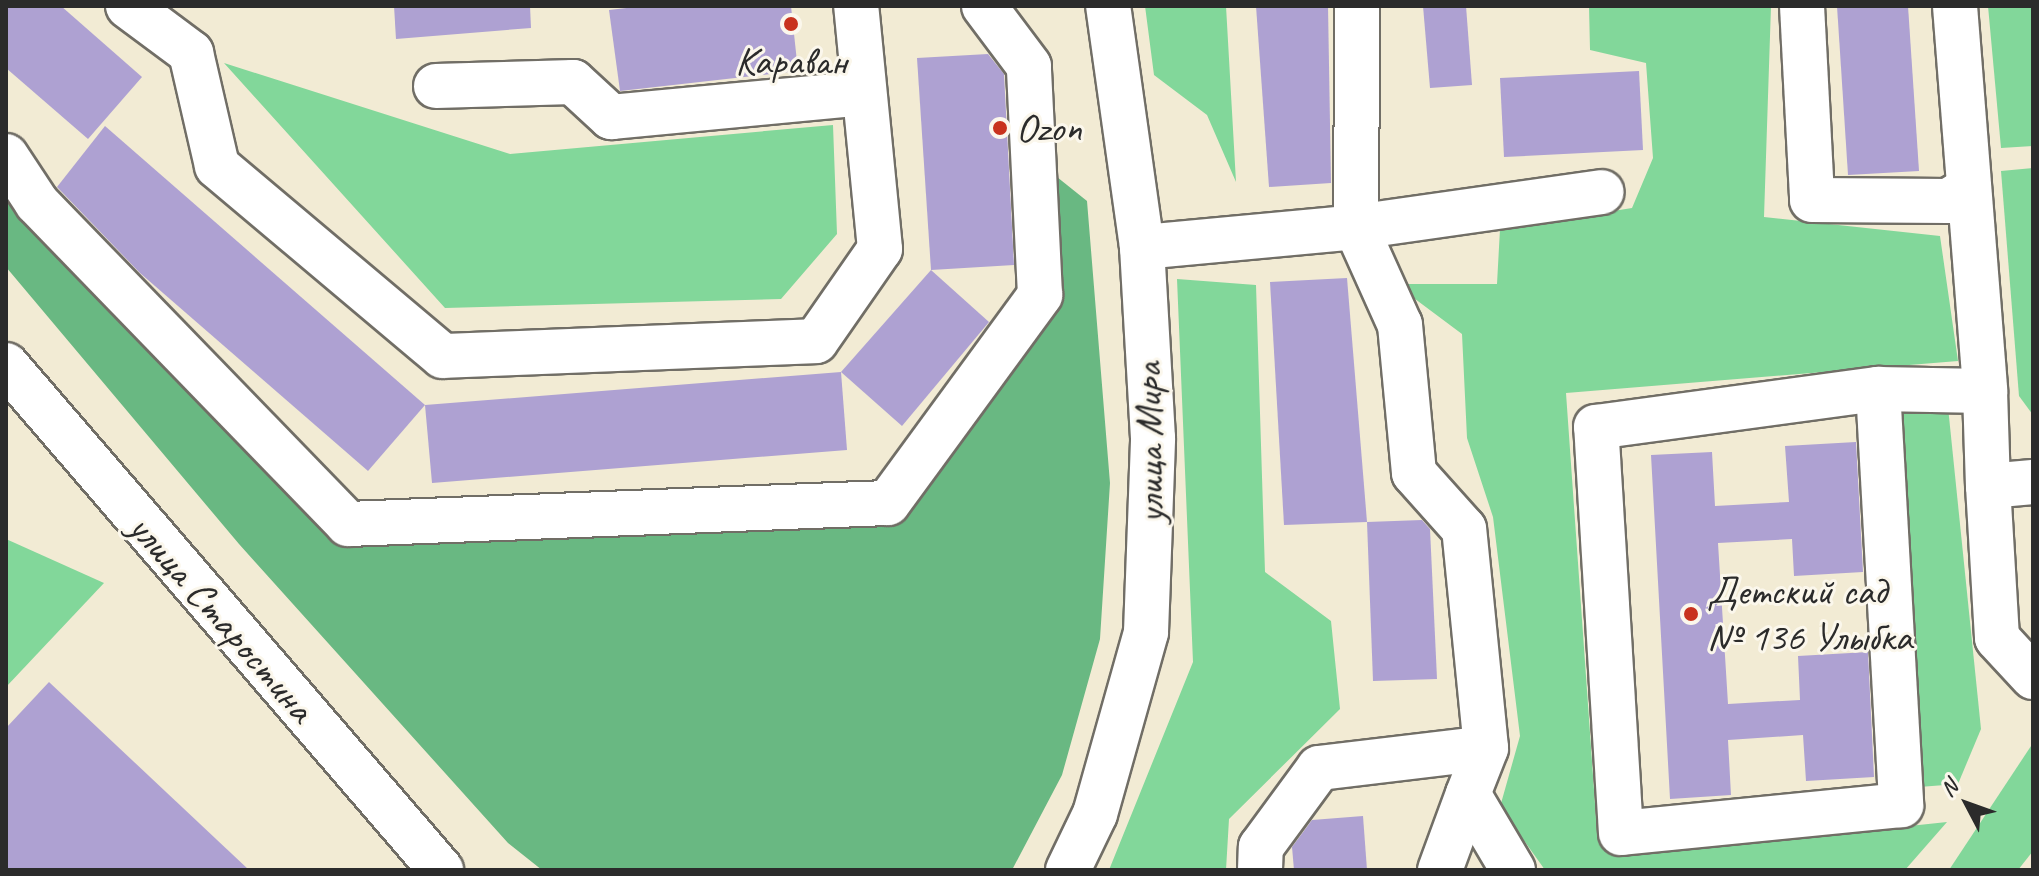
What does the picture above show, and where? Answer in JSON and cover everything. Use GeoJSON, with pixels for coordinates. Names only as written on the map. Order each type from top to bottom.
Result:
{"type":"FeatureCollection","features":[{"type":"Feature","properties":{"kind":"street"},"geometry":{"type":"LineString","coordinates":[[128,6],[191,53],[217,166],[443,356],[816,341],[880,249],[856,6]]}},
{"type":"Feature","properties":{"kind":"street"},"geometry":{"type":"LineString","coordinates":[[6,156],[37,203],[348,524],[888,503],[1040,295],[1029,66],[984,6]]}},
{"type":"Feature","properties":{"kind":"street","name":"улица Мира"},"geometry":{"type":"LineString","coordinates":[[1068,870],[1095,814],[1146,632],[1153,438],[1142,247],[1108,6]]}},
{"type":"Feature","properties":{"kind":"street"},"geometry":{"type":"LineString","coordinates":[[1357,6],[1356,227],[1400,325],[1414,473],[1464,529],[1486,748],[1440,870]]}},
{"type":"Feature","properties":{"kind":"street"},"geometry":{"type":"LineString","coordinates":[[1802,6],[1812,200],[1948,201],[1968,189]]}},
{"type":"Feature","properties":{"kind":"street"},"geometry":{"type":"LineString","coordinates":[[1955,6],[1985,391],[1997,638],[2033,677]]}},
{"type":"Feature","properties":{"kind":"street"},"geometry":{"type":"LineString","coordinates":[[436,86],[573,82],[611,117],[864,93]]}},
{"type":"Feature","properties":{"kind":"street"},"geometry":{"type":"LineString","coordinates":[[1142,247],[1356,227],[1602,192]]}},
{"type":"Feature","properties":{"kind":"street","name":"улица Старостина"},"geometry":{"type":"LineString","coordinates":[[6,365],[441,870]]}},
{"type":"Feature","properties":{"kind":"street"},"geometry":{"type":"LineString","coordinates":[[1878,389],[1901,805],[1621,833],[1596,427],[1878,389],[1985,391]]}},
{"type":"Feature","properties":{"kind":"street"},"geometry":{"type":"LineString","coordinates":[[1988,486],[2033,482]]}},
{"type":"Feature","properties":{"kind":"street"},"geometry":{"type":"LineString","coordinates":[[1260,870],[1261,847],[1319,768],[1486,748]]}},
{"type":"Feature","properties":{"kind":"street"},"geometry":{"type":"LineString","coordinates":[[1468,794],[1513,870]]}},
{"type":"Feature","properties":{"kind":"green space"},"geometry":{"type":"Polygon","coordinates":[[[1145,6],[1226,6],[1236,182],[1207,115],[1154,75],[1145,6]]]}},
{"type":"Feature","properties":{"kind":"green space"},"geometry":{"type":"Polygon","coordinates":[[[1589,6],[1771,6],[1764,217],[1940,236],[1958,361],[1566,393],[1597,832],[1627,856],[1947,822],[1905,870],[1545,870],[1500,807],[1520,736],[1493,517],[1467,438],[1462,334],[1395,284],[1497,284],[1500,229],[1632,208],[1653,158],[1646,63],[1590,50],[1589,6]]]}},
{"type":"Feature","properties":{"kind":"green space"},"geometry":{"type":"Polygon","coordinates":[[[1988,6],[2033,6],[2033,146],[2001,148],[1988,6]]]}},
{"type":"Feature","properties":{"kind":"green space"},"geometry":{"type":"Polygon","coordinates":[[[224,63],[510,154],[833,125],[837,234],[781,299],[445,308],[224,63]]]}},
{"type":"Feature","properties":{"kind":"green space"},"geometry":{"type":"Polygon","coordinates":[[[2033,168],[2033,415],[2019,396],[2001,171],[2033,168]]]}},
{"type":"Feature","properties":{"kind":"green space"},"geometry":{"type":"Polygon","coordinates":[[[1047,169],[1087,201],[1110,483],[1100,639],[1062,775],[1012,870],[542,870],[508,843],[239,544],[6,267],[6,192],[65,264],[347,540],[899,519],[1057,294],[1047,169]]]}},
{"type":"Feature","properties":{"kind":"green space"},"geometry":{"type":"Polygon","coordinates":[[[1177,279],[1256,285],[1265,572],[1331,621],[1340,709],[1229,819],[1226,870],[1109,870],[1193,662],[1177,279]]]}},
{"type":"Feature","properties":{"kind":"green space"},"geometry":{"type":"Polygon","coordinates":[[[1948,407],[1981,729],[1958,784],[1919,787],[1887,412],[1948,407]]]}},
{"type":"Feature","properties":{"kind":"green space"},"geometry":{"type":"Polygon","coordinates":[[[6,539],[104,583],[6,687],[6,539]]]}},
{"type":"Feature","properties":{"kind":"green space"},"geometry":{"type":"Polygon","coordinates":[[[2033,743],[2033,851],[2018,870],[1949,870],[2033,743]]]}},
{"type":"Feature","properties":{"kind":"building"},"geometry":{"type":"Polygon","coordinates":[[[6,6],[61,6],[142,77],[88,139],[6,68],[6,6]]]}},
{"type":"Feature","properties":{"kind":"building"},"geometry":{"type":"Polygon","coordinates":[[[394,6],[530,6],[531,28],[396,39],[394,6]]]}},
{"type":"Feature","properties":{"kind":"building"},"geometry":{"type":"Polygon","coordinates":[[[644,6],[791,6],[798,71],[620,91],[609,10],[644,6]]]}},
{"type":"Feature","properties":{"kind":"building"},"geometry":{"type":"Polygon","coordinates":[[[1256,6],[1328,6],[1331,183],[1269,187],[1256,6]]]}},
{"type":"Feature","properties":{"kind":"building"},"geometry":{"type":"Polygon","coordinates":[[[1423,6],[1466,6],[1472,85],[1430,88],[1423,6]]]}},
{"type":"Feature","properties":{"kind":"building"},"geometry":{"type":"Polygon","coordinates":[[[1837,6],[1908,6],[1919,171],[1848,175],[1837,6]]]}},
{"type":"Feature","properties":{"kind":"building"},"geometry":{"type":"Polygon","coordinates":[[[988,54],[1004,74],[1014,265],[931,270],[917,58],[988,54]]]}},
{"type":"Feature","properties":{"kind":"building"},"geometry":{"type":"Polygon","coordinates":[[[1639,71],[1643,150],[1504,157],[1500,78],[1639,71]]]}},
{"type":"Feature","properties":{"kind":"building"},"geometry":{"type":"Polygon","coordinates":[[[105,126],[425,405],[368,471],[140,273],[57,187],[105,126]]]}},
{"type":"Feature","properties":{"kind":"building"},"geometry":{"type":"Polygon","coordinates":[[[931,270],[989,322],[902,426],[841,372],[931,270]]]}},
{"type":"Feature","properties":{"kind":"building"},"geometry":{"type":"Polygon","coordinates":[[[1347,278],[1367,522],[1284,525],[1270,282],[1347,278]]]}},
{"type":"Feature","properties":{"kind":"building"},"geometry":{"type":"Polygon","coordinates":[[[841,372],[847,450],[432,483],[425,405],[841,372]]]}},
{"type":"Feature","properties":{"kind":"building","name":"Детский сад № 136 Улыбка"},"geometry":{"type":"Polygon","coordinates":[[[1856,442],[1863,572],[1794,576],[1792,539],[1718,543],[1728,704],[1800,700],[1798,656],[1868,652],[1874,777],[1806,781],[1803,735],[1728,740],[1731,795],[1670,799],[1651,455],[1712,452],[1715,506],[1789,502],[1785,446],[1856,442]]]}},
{"type":"Feature","properties":{"kind":"building"},"geometry":{"type":"Polygon","coordinates":[[[1422,520],[1430,529],[1437,679],[1373,681],[1367,522],[1422,520]]]}},
{"type":"Feature","properties":{"kind":"building"},"geometry":{"type":"Polygon","coordinates":[[[49,682],[249,870],[6,870],[6,728],[49,682]]]}},
{"type":"Feature","properties":{"kind":"building"},"geometry":{"type":"Polygon","coordinates":[[[1363,816],[1367,870],[1294,870],[1292,847],[1312,820],[1363,816]]]}},
{"type":"Feature","properties":{"kind":"place","name":"Караван"},"geometry":{"type":"Point","coordinates":[791,24]}},
{"type":"Feature","properties":{"kind":"place","name":"Ozon"},"geometry":{"type":"Point","coordinates":[1000,128]}},
{"type":"Feature","properties":{"kind":"place","name":"Детский сад № 136 Улыбка"},"geometry":{"type":"Point","coordinates":[1691,614]}}]}
